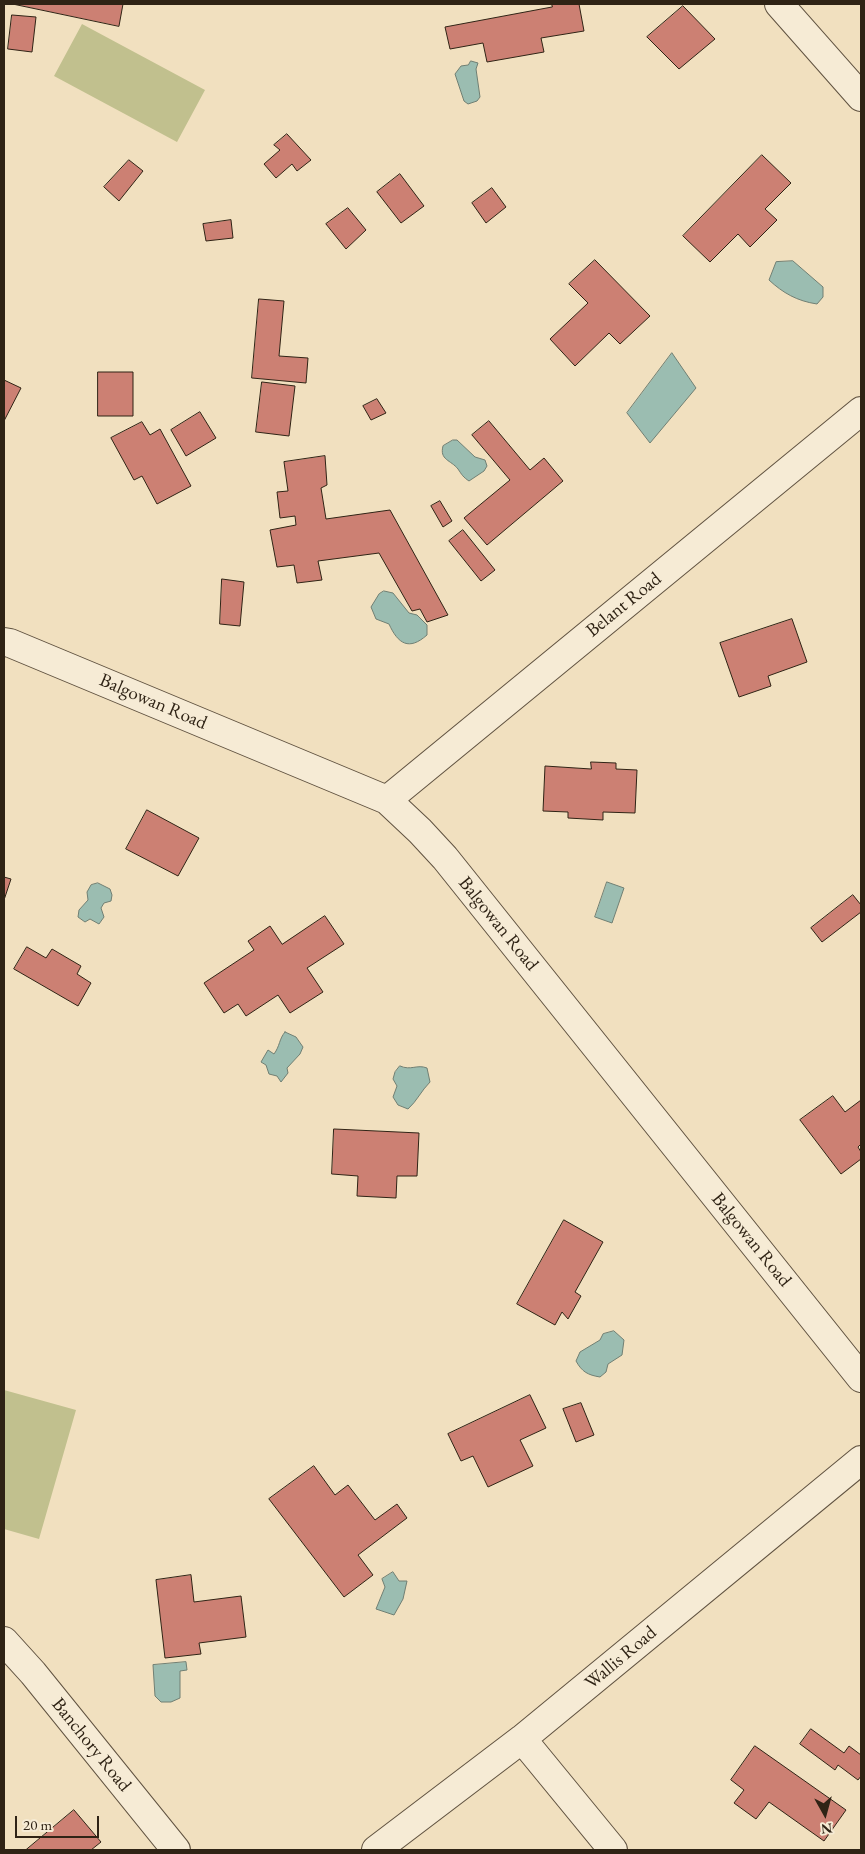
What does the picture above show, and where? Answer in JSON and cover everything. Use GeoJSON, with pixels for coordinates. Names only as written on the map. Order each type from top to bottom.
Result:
{"type":"FeatureCollection","features":[{"type":"Feature","properties":{"kind":"street"},"geometry":{"type":"LineString","coordinates":[[779,4],[861,97]]}},
{"type":"Feature","properties":{"kind":"street","name":"Belant Road"},"geometry":{"type":"LineString","coordinates":[[388,800],[861,411]]}},
{"type":"Feature","properties":{"kind":"street","name":"Balgowan Road"},"geometry":{"type":"LineString","coordinates":[[4,642],[144,697],[388,800],[445,858],[861,1378]]}},
{"type":"Feature","properties":{"kind":"street","name":"Wallis Road"},"geometry":{"type":"LineString","coordinates":[[376,1850],[522,1739],[861,1460]]}},
{"type":"Feature","properties":{"kind":"street","name":"Banchory Road"},"geometry":{"type":"LineString","coordinates":[[4,1641],[34,1673],[176,1850]]}},
{"type":"Feature","properties":{"kind":"street"},"geometry":{"type":"LineString","coordinates":[[522,1739],[613,1850]]}},
{"type":"Feature","properties":{"kind":"shaded area"},"geometry":{"type":"Polygon","coordinates":[[[82,24],[205,90],[177,142],[54,76],[82,24]]]}},
{"type":"Feature","properties":{"kind":"shaded area"},"geometry":{"type":"Polygon","coordinates":[[[4,1390],[76,1410],[39,1539],[4,1529],[4,1390]]]}},
{"type":"Feature","properties":{"kind":"water"},"geometry":{"type":"Polygon","coordinates":[[[471,61],[478,63],[476,69],[480,97],[477,101],[468,104],[464,101],[455,74],[461,66],[468,65],[471,61]]]}},
{"type":"Feature","properties":{"kind":"water"},"geometry":{"type":"Polygon","coordinates":[[[793,261],[823,287],[823,297],[817,304],[791,296],[769,280],[776,262],[793,261]]]}},
{"type":"Feature","properties":{"kind":"water"},"geometry":{"type":"Polygon","coordinates":[[[672,353],[696,388],[650,443],[627,413],[672,353]]]}},
{"type":"Feature","properties":{"kind":"water"},"geometry":{"type":"Polygon","coordinates":[[[453,440],[457,440],[475,457],[485,460],[487,466],[484,471],[469,481],[444,457],[443,446],[453,440]]]}},
{"type":"Feature","properties":{"kind":"water"},"geometry":{"type":"Polygon","coordinates":[[[384,591],[393,593],[409,613],[417,615],[427,625],[427,635],[415,643],[405,643],[396,636],[389,624],[376,619],[371,607],[379,594],[384,591]]]}},
{"type":"Feature","properties":{"kind":"water"},"geometry":{"type":"Polygon","coordinates":[[[607,882],[624,888],[612,923],[595,917],[607,882]]]}},
{"type":"Feature","properties":{"kind":"water"},"geometry":{"type":"Polygon","coordinates":[[[98,883],[110,889],[111,901],[104,903],[101,908],[104,917],[99,924],[90,919],[85,922],[78,917],[79,910],[88,900],[87,892],[91,885],[98,883]]]}},
{"type":"Feature","properties":{"kind":"water"},"geometry":{"type":"Polygon","coordinates":[[[285,1032],[296,1037],[303,1047],[300,1054],[287,1068],[288,1073],[281,1082],[277,1076],[269,1074],[266,1065],[261,1062],[268,1050],[274,1054],[285,1032]]]}},
{"type":"Feature","properties":{"kind":"water"},"geometry":{"type":"Polygon","coordinates":[[[400,1066],[427,1068],[430,1082],[408,1109],[398,1105],[393,1097],[397,1086],[393,1079],[395,1072],[400,1066]]]}},
{"type":"Feature","properties":{"kind":"water"},"geometry":{"type":"Polygon","coordinates":[[[614,1331],[624,1340],[622,1355],[608,1364],[606,1372],[600,1377],[586,1372],[576,1361],[580,1352],[600,1340],[603,1334],[614,1331]]]}},
{"type":"Feature","properties":{"kind":"water"},"geometry":{"type":"Polygon","coordinates":[[[393,1572],[399,1581],[407,1581],[403,1599],[394,1615],[376,1609],[385,1587],[382,1579],[393,1572]]]}},
{"type":"Feature","properties":{"kind":"water"},"geometry":{"type":"Polygon","coordinates":[[[186,1662],[187,1670],[180,1671],[180,1698],[171,1702],[161,1702],[155,1696],[153,1665],[186,1662]]]}},
{"type":"Feature","properties":{"kind":"building"},"geometry":{"type":"Polygon","coordinates":[[[13,4],[123,4],[119,26],[13,4]]]}},
{"type":"Feature","properties":{"kind":"building"},"geometry":{"type":"Polygon","coordinates":[[[552,4],[579,4],[584,31],[541,38],[544,52],[487,62],[483,43],[450,49],[445,27],[552,7],[552,4]]]}},
{"type":"Feature","properties":{"kind":"building"},"geometry":{"type":"Polygon","coordinates":[[[683,6],[715,39],[679,69],[647,37],[683,6]]]}},
{"type":"Feature","properties":{"kind":"building"},"geometry":{"type":"Polygon","coordinates":[[[12,15],[36,17],[32,52],[8,49],[12,15]]]}},
{"type":"Feature","properties":{"kind":"building"},"geometry":{"type":"Polygon","coordinates":[[[287,134],[311,160],[297,171],[292,164],[276,178],[264,164],[280,150],[274,145],[287,134]]]}},
{"type":"Feature","properties":{"kind":"building"},"geometry":{"type":"Polygon","coordinates":[[[762,155],[791,183],[765,209],[777,220],[750,247],[738,234],[710,262],[683,236],[762,155]]]}},
{"type":"Feature","properties":{"kind":"building"},"geometry":{"type":"Polygon","coordinates":[[[129,160],[143,171],[119,201],[104,187],[129,160]]]}},
{"type":"Feature","properties":{"kind":"building"},"geometry":{"type":"Polygon","coordinates":[[[400,174],[424,206],[401,223],[377,192],[400,174]]]}},
{"type":"Feature","properties":{"kind":"building"},"geometry":{"type":"Polygon","coordinates":[[[492,188],[506,207],[486,223],[472,203],[492,188]]]}},
{"type":"Feature","properties":{"kind":"building"},"geometry":{"type":"Polygon","coordinates":[[[348,208],[366,230],[346,249],[326,224],[348,208]]]}},
{"type":"Feature","properties":{"kind":"building"},"geometry":{"type":"Polygon","coordinates":[[[231,220],[233,238],[206,241],[203,224],[231,220]]]}},
{"type":"Feature","properties":{"kind":"building"},"geometry":{"type":"Polygon","coordinates":[[[595,260],[650,316],[620,344],[609,333],[575,366],[550,339],[588,303],[569,284],[595,260]]]}},
{"type":"Feature","properties":{"kind":"building"},"geometry":{"type":"Polygon","coordinates":[[[259,299],[284,301],[279,356],[308,358],[306,383],[252,378],[259,299]]]}},
{"type":"Feature","properties":{"kind":"building"},"geometry":{"type":"Polygon","coordinates":[[[98,372],[133,372],[133,416],[98,416],[98,372]]]}},
{"type":"Feature","properties":{"kind":"building"},"geometry":{"type":"Polygon","coordinates":[[[4,380],[21,388],[4,421],[4,380]]]}},
{"type":"Feature","properties":{"kind":"building"},"geometry":{"type":"Polygon","coordinates":[[[262,382],[295,386],[289,436],[256,432],[262,382]]]}},
{"type":"Feature","properties":{"kind":"building"},"geometry":{"type":"Polygon","coordinates":[[[377,399],[386,413],[371,420],[363,406],[377,399]]]}},
{"type":"Feature","properties":{"kind":"building"},"geometry":{"type":"Polygon","coordinates":[[[200,412],[216,438],[186,456],[171,430],[200,412]]]}},
{"type":"Feature","properties":{"kind":"building"},"geometry":{"type":"Polygon","coordinates":[[[489,421],[530,470],[544,458],[563,481],[487,545],[464,518],[510,480],[472,435],[489,421]]]}},
{"type":"Feature","properties":{"kind":"building"},"geometry":{"type":"Polygon","coordinates":[[[142,422],[150,435],[160,429],[191,486],[157,504],[142,476],[134,480],[111,438],[142,422]]]}},
{"type":"Feature","properties":{"kind":"building"},"geometry":{"type":"Polygon","coordinates":[[[325,456],[327,485],[321,488],[326,519],[390,510],[448,615],[427,622],[420,609],[412,611],[379,553],[318,561],[322,580],[297,583],[294,565],[277,567],[270,530],[296,525],[295,516],[280,518],[277,492],[288,491],[284,462],[325,456]]]}},
{"type":"Feature","properties":{"kind":"building"},"geometry":{"type":"Polygon","coordinates":[[[440,501],[452,521],[443,527],[431,506],[440,501]]]}},
{"type":"Feature","properties":{"kind":"building"},"geometry":{"type":"Polygon","coordinates":[[[463,530],[495,570],[481,581],[449,541],[463,530]]]}},
{"type":"Feature","properties":{"kind":"building"},"geometry":{"type":"Polygon","coordinates":[[[222,579],[244,582],[240,626],[220,624],[222,579]]]}},
{"type":"Feature","properties":{"kind":"building"},"geometry":{"type":"Polygon","coordinates":[[[792,619],[807,662],[768,676],[771,686],[739,697],[720,643],[792,619]]]}},
{"type":"Feature","properties":{"kind":"building"},"geometry":{"type":"Polygon","coordinates":[[[591,762],[616,763],[616,769],[637,770],[635,813],[603,812],[603,820],[568,818],[568,812],[543,811],[545,766],[591,769],[591,762]]]}},
{"type":"Feature","properties":{"kind":"building"},"geometry":{"type":"Polygon","coordinates":[[[147,810],[199,838],[178,876],[126,849],[147,810]]]}},
{"type":"Feature","properties":{"kind":"building"},"geometry":{"type":"Polygon","coordinates":[[[4,877],[11,879],[4,900],[4,877]]]}},
{"type":"Feature","properties":{"kind":"building"},"geometry":{"type":"Polygon","coordinates":[[[853,895],[861,905],[861,912],[822,942],[811,928],[853,895]]]}},
{"type":"Feature","properties":{"kind":"building"},"geometry":{"type":"Polygon","coordinates":[[[325,916],[344,944],[307,968],[323,992],[290,1013],[278,995],[246,1016],[238,1004],[224,1013],[204,983],[254,950],[248,941],[270,926],[282,944],[325,916]]]}},
{"type":"Feature","properties":{"kind":"building"},"geometry":{"type":"Polygon","coordinates":[[[27,947],[46,958],[52,949],[81,966],[77,974],[91,983],[78,1006],[14,969],[27,947]]]}},
{"type":"Feature","properties":{"kind":"building"},"geometry":{"type":"Polygon","coordinates":[[[833,1096],[845,1112],[861,1100],[861,1144],[858,1147],[861,1152],[861,1159],[841,1174],[800,1120],[833,1096]]]}},
{"type":"Feature","properties":{"kind":"building"},"geometry":{"type":"Polygon","coordinates":[[[334,1129],[419,1133],[417,1176],[397,1176],[396,1198],[357,1196],[358,1176],[332,1174],[334,1129]]]}},
{"type":"Feature","properties":{"kind":"building"},"geometry":{"type":"Polygon","coordinates":[[[564,1220],[603,1242],[575,1292],[581,1296],[568,1319],[562,1312],[555,1325],[517,1304],[564,1220]]]}},
{"type":"Feature","properties":{"kind":"building"},"geometry":{"type":"Polygon","coordinates":[[[530,1395],[546,1428],[520,1440],[533,1466],[488,1487],[473,1456],[461,1461],[448,1434],[530,1395]]]}},
{"type":"Feature","properties":{"kind":"building"},"geometry":{"type":"Polygon","coordinates":[[[581,1403],[594,1435],[576,1442],[563,1409],[581,1403]]]}},
{"type":"Feature","properties":{"kind":"building"},"geometry":{"type":"Polygon","coordinates":[[[314,1466],[335,1495],[348,1485],[375,1520],[397,1504],[407,1518],[358,1555],[373,1575],[344,1597],[269,1499],[314,1466]]]}},
{"type":"Feature","properties":{"kind":"building"},"geometry":{"type":"Polygon","coordinates":[[[191,1575],[194,1602],[241,1596],[246,1637],[199,1643],[201,1654],[165,1658],[156,1580],[191,1575]]]}},
{"type":"Feature","properties":{"kind":"building"},"geometry":{"type":"Polygon","coordinates":[[[811,1729],[844,1753],[849,1746],[861,1755],[861,1776],[858,1780],[838,1765],[835,1770],[800,1744],[811,1729]]]}},
{"type":"Feature","properties":{"kind":"building"},"geometry":{"type":"Polygon","coordinates":[[[755,1746],[846,1810],[824,1841],[769,1802],[756,1819],[734,1803],[744,1790],[731,1780],[755,1746]]]}},
{"type":"Feature","properties":{"kind":"building"},"geometry":{"type":"Polygon","coordinates":[[[74,1810],[101,1842],[91,1850],[26,1850],[74,1810]]]}}]}
